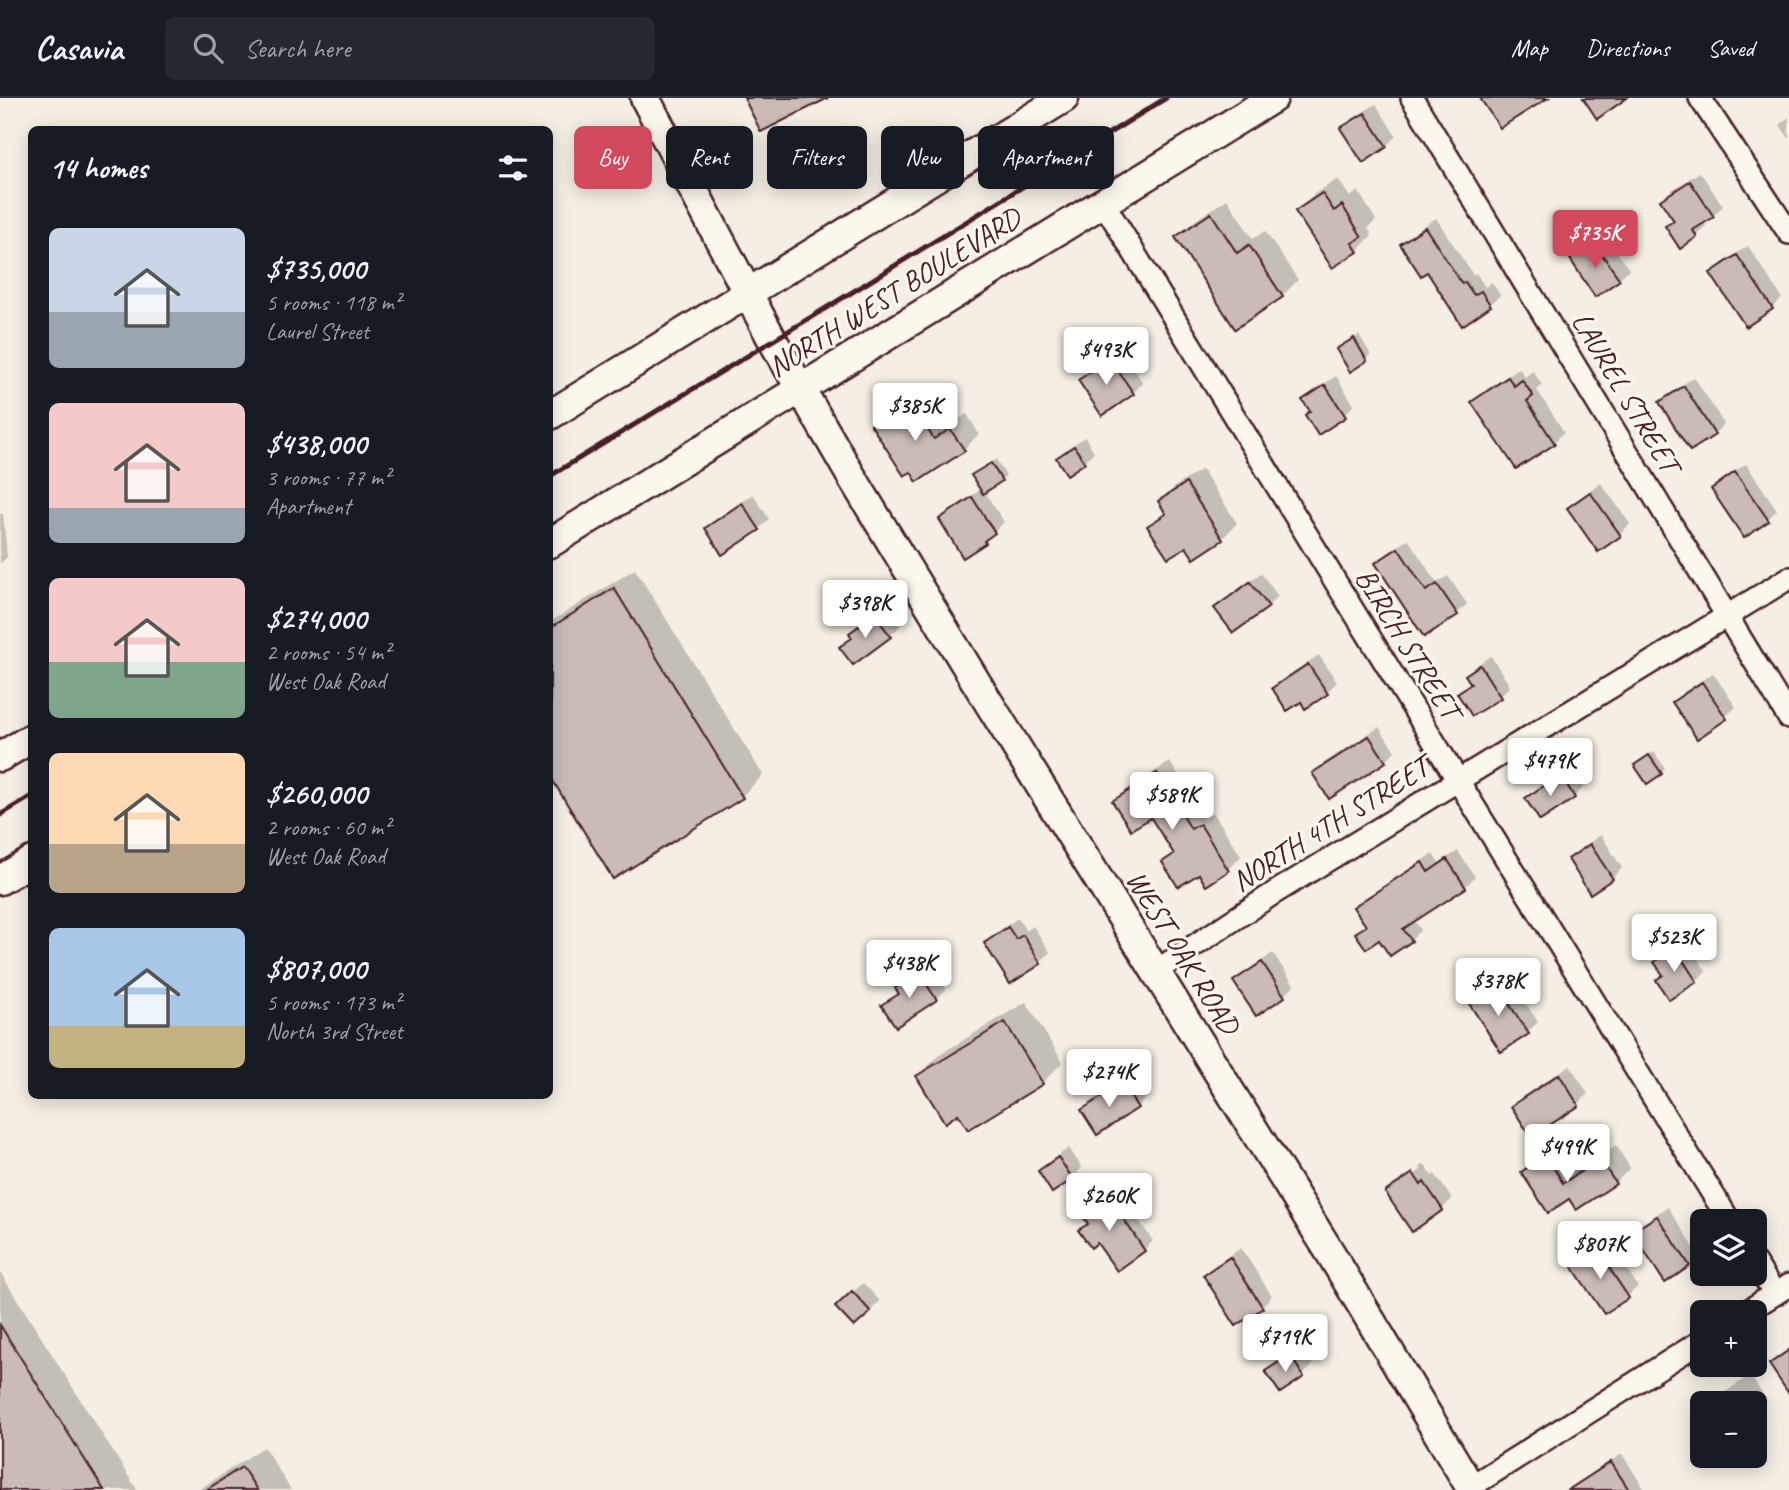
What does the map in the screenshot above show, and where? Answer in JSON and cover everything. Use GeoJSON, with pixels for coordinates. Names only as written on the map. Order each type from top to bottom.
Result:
{"type":"FeatureCollection","features":[{"type":"Feature","properties":{"kind":"street","name":"WEST OAK ROAD"},"geometry":{"type":"LineString","coordinates":[[645,98],[747,294],[850,474],[1331,1254],[1471,1489]]}},
{"type":"Feature","properties":{"kind":"street"},"geometry":{"type":"LineString","coordinates":[[553,413],[1064,98]]}},
{"type":"Feature","properties":{"kind":"street","name":"NORTH WEST BOULEVARD"},"geometry":{"type":"LineString","coordinates":[[553,541],[1273,98]]}},
{"type":"Feature","properties":{"kind":"street","name":"LAUREL STREET"},"geometry":{"type":"LineString","coordinates":[[1412,98],[1789,718]]}},
{"type":"Feature","properties":{"kind":"street"},"geometry":{"type":"LineString","coordinates":[[1700,98],[1789,233]]}},
{"type":"Feature","properties":{"kind":"street","name":"BIRCH STREET"},"geometry":{"type":"LineString","coordinates":[[1103,202],[1722,1209]]}},
{"type":"Feature","properties":{"kind":"street","name":"NORTH 4TH STREET"},"geometry":{"type":"LineString","coordinates":[[1156,971],[1274,893],[1789,578]]}},
{"type":"Feature","properties":{"kind":"street"},"geometry":{"type":"LineString","coordinates":[[0,757],[28,740]]}},
{"type":"Feature","properties":{"kind":"street"},"geometry":{"type":"LineString","coordinates":[[0,880],[28,862]]}},
{"type":"Feature","properties":{"kind":"street"},"geometry":{"type":"LineString","coordinates":[[1766,1300],[1782,1290],[1767,1275]]}},
{"type":"Feature","properties":{"kind":"street"},"geometry":{"type":"LineString","coordinates":[[1471,1489],[1690,1348]]}},
{"type":"Feature","properties":{"kind":"building"},"geometry":{"type":"Polygon","coordinates":[[[744,98],[828,98],[773,126],[767,126],[761,132],[744,98]]]}},
{"type":"Feature","properties":{"kind":"building"},"geometry":{"type":"Polygon","coordinates":[[[1480,98],[1548,98],[1500,128],[1480,98]]]}},
{"type":"Feature","properties":{"kind":"building"},"geometry":{"type":"Polygon","coordinates":[[[1583,98],[1627,98],[1597,119],[1583,98]]]}},
{"type":"Feature","properties":{"kind":"building"},"geometry":{"type":"Polygon","coordinates":[[[1365,113],[1387,147],[1363,163],[1340,128],[1365,113]]]}},
{"type":"Feature","properties":{"kind":"building"},"geometry":{"type":"Polygon","coordinates":[[[1690,181],[1714,217],[1693,230],[1697,237],[1680,249],[1665,226],[1674,221],[1660,200],[1690,181]]]}},
{"type":"Feature","properties":{"kind":"building"},"geometry":{"type":"Polygon","coordinates":[[[1322,193],[1334,211],[1342,205],[1362,237],[1352,243],[1358,252],[1332,268],[1295,211],[1322,193]]]}},
{"type":"Feature","properties":{"kind":"building"},"geometry":{"type":"Polygon","coordinates":[[[1211,213],[1237,253],[1249,245],[1283,297],[1235,329],[1175,237],[1211,213]]]}},
{"type":"Feature","properties":{"kind":"building"},"geometry":{"type":"Polygon","coordinates":[[[1425,227],[1462,284],[1465,282],[1474,295],[1481,291],[1491,306],[1462,326],[1427,272],[1421,276],[1400,244],[1425,227]]]}},
{"type":"Feature","properties":{"kind":"building"},"geometry":{"type":"Polygon","coordinates":[[[1594,243],[1620,280],[1595,297],[1570,259],[1594,243]]]}},
{"type":"Feature","properties":{"kind":"building"},"geometry":{"type":"Polygon","coordinates":[[[1737,255],[1773,309],[1746,327],[1710,273],[1737,255]]]}},
{"type":"Feature","properties":{"kind":"building"},"geometry":{"type":"Polygon","coordinates":[[[1354,338],[1367,361],[1350,372],[1336,349],[1354,338]]]}},
{"type":"Feature","properties":{"kind":"building"},"geometry":{"type":"Polygon","coordinates":[[[1110,359],[1134,394],[1102,416],[1078,380],[1110,359]]]}},
{"type":"Feature","properties":{"kind":"building"},"geometry":{"type":"Polygon","coordinates":[[[1508,377],[1514,386],[1522,380],[1533,396],[1527,401],[1555,444],[1516,469],[1471,402],[1508,377]]]}},
{"type":"Feature","properties":{"kind":"building"},"geometry":{"type":"Polygon","coordinates":[[[1325,385],[1346,417],[1318,435],[1305,415],[1310,411],[1302,400],[1325,385]]]}},
{"type":"Feature","properties":{"kind":"building"},"geometry":{"type":"Polygon","coordinates":[[[1684,386],[1715,435],[1690,451],[1659,402],[1684,386]]]}},
{"type":"Feature","properties":{"kind":"building"},"geometry":{"type":"Polygon","coordinates":[[[909,401],[934,439],[950,429],[965,451],[917,482],[911,472],[904,476],[871,425],[909,401]]]}},
{"type":"Feature","properties":{"kind":"building"},"geometry":{"type":"Polygon","coordinates":[[[1074,446],[1085,463],[1067,475],[1056,458],[1074,446]]]}},
{"type":"Feature","properties":{"kind":"building"},"geometry":{"type":"Polygon","coordinates":[[[991,463],[1002,481],[983,494],[971,475],[991,463]]]}},
{"type":"Feature","properties":{"kind":"building"},"geometry":{"type":"Polygon","coordinates":[[[1735,472],[1769,521],[1744,538],[1711,489],[1735,472]]]}},
{"type":"Feature","properties":{"kind":"building"},"geometry":{"type":"Polygon","coordinates":[[[1186,483],[1223,540],[1194,559],[1186,547],[1168,558],[1147,526],[1166,514],[1158,501],[1186,483]]]}},
{"type":"Feature","properties":{"kind":"building"},"geometry":{"type":"Polygon","coordinates":[[[1590,492],[1621,536],[1598,552],[1567,508],[1590,492]]]}},
{"type":"Feature","properties":{"kind":"building"},"geometry":{"type":"Polygon","coordinates":[[[972,497],[995,533],[984,541],[986,543],[963,558],[939,519],[972,497]]]}},
{"type":"Feature","properties":{"kind":"building"},"geometry":{"type":"Polygon","coordinates":[[[742,503],[760,530],[722,555],[705,528],[742,503]]]}},
{"type":"Feature","properties":{"kind":"building"},"geometry":{"type":"Polygon","coordinates":[[[1398,548],[1426,591],[1437,584],[1458,615],[1424,637],[1375,563],[1398,548]]]}},
{"type":"Feature","properties":{"kind":"building"},"geometry":{"type":"Polygon","coordinates":[[[1250,582],[1269,607],[1233,633],[1214,608],[1250,582]]]}},
{"type":"Feature","properties":{"kind":"building"},"geometry":{"type":"Polygon","coordinates":[[[614,588],[743,798],[613,879],[553,781],[553,626],[614,588]]]}},
{"type":"Feature","properties":{"kind":"building"},"geometry":{"type":"Polygon","coordinates":[[[875,615],[891,637],[853,665],[839,647],[852,638],[849,633],[875,615]]]}},
{"type":"Feature","properties":{"kind":"building"},"geometry":{"type":"Polygon","coordinates":[[[1308,664],[1328,694],[1305,709],[1301,702],[1287,711],[1272,688],[1308,664]]]}},
{"type":"Feature","properties":{"kind":"building"},"geometry":{"type":"Polygon","coordinates":[[[1480,665],[1501,698],[1472,716],[1457,693],[1471,684],[1465,675],[1480,665]]]}},
{"type":"Feature","properties":{"kind":"building"},"geometry":{"type":"Polygon","coordinates":[[[1702,682],[1727,719],[1697,739],[1672,702],[1702,682]]]}},
{"type":"Feature","properties":{"kind":"building"},"geometry":{"type":"Polygon","coordinates":[[[1369,736],[1386,762],[1329,799],[1312,773],[1369,736]]]}},
{"type":"Feature","properties":{"kind":"building"},"geometry":{"type":"Polygon","coordinates":[[[1649,755],[1662,774],[1647,784],[1634,765],[1649,755]]]}},
{"type":"Feature","properties":{"kind":"building"},"geometry":{"type":"Polygon","coordinates":[[[1157,773],[1191,829],[1200,824],[1229,871],[1206,886],[1199,874],[1178,887],[1162,862],[1174,854],[1151,818],[1131,830],[1112,801],[1157,773]]]}},
{"type":"Feature","properties":{"kind":"building"},"geometry":{"type":"Polygon","coordinates":[[[1561,775],[1575,798],[1540,821],[1525,798],[1561,775]]]}},
{"type":"Feature","properties":{"kind":"building"},"geometry":{"type":"Polygon","coordinates":[[[1590,844],[1613,879],[1590,894],[1568,859],[1590,844]]]}},
{"type":"Feature","properties":{"kind":"building"},"geometry":{"type":"Polygon","coordinates":[[[1447,859],[1466,888],[1403,929],[1412,941],[1390,956],[1379,940],[1366,949],[1355,933],[1366,926],[1353,907],[1422,862],[1428,872],[1447,859]]]}},
{"type":"Feature","properties":{"kind":"building"},"geometry":{"type":"Polygon","coordinates":[[[1008,927],[1016,939],[1023,935],[1041,964],[1010,984],[984,943],[1008,927]]]}},
{"type":"Feature","properties":{"kind":"building"},"geometry":{"type":"Polygon","coordinates":[[[1675,948],[1697,982],[1669,1000],[1656,980],[1663,975],[1654,962],[1675,948]]]}},
{"type":"Feature","properties":{"kind":"building"},"geometry":{"type":"Polygon","coordinates":[[[1262,962],[1285,997],[1256,1016],[1233,981],[1262,962]]]}},
{"type":"Feature","properties":{"kind":"building"},"geometry":{"type":"Polygon","coordinates":[[[919,973],[937,1000],[896,1027],[881,1005],[899,994],[895,988],[919,973]]]}},
{"type":"Feature","properties":{"kind":"building"},"geometry":{"type":"Polygon","coordinates":[[[1496,984],[1529,1034],[1501,1052],[1468,1002],[1496,984]]]}},
{"type":"Feature","properties":{"kind":"building"},"geometry":{"type":"Polygon","coordinates":[[[1005,1022],[1043,1084],[968,1130],[958,1114],[945,1123],[916,1076],[1005,1022]]]}},
{"type":"Feature","properties":{"kind":"building"},"geometry":{"type":"Polygon","coordinates":[[[1559,1074],[1579,1106],[1531,1137],[1511,1106],[1559,1074]]]}},
{"type":"Feature","properties":{"kind":"building"},"geometry":{"type":"Polygon","coordinates":[[[1122,1084],[1138,1108],[1097,1135],[1081,1110],[1122,1084]]]}},
{"type":"Feature","properties":{"kind":"building"},"geometry":{"type":"Polygon","coordinates":[[[1546,1155],[1563,1183],[1600,1159],[1616,1184],[1576,1210],[1569,1199],[1548,1213],[1521,1172],[1546,1155]]]}},
{"type":"Feature","properties":{"kind":"building"},"geometry":{"type":"Polygon","coordinates":[[[1058,1157],[1073,1179],[1052,1193],[1038,1171],[1058,1157]]]}},
{"type":"Feature","properties":{"kind":"building"},"geometry":{"type":"Polygon","coordinates":[[[1413,1173],[1421,1185],[1424,1182],[1443,1210],[1412,1232],[1385,1192],[1413,1173]]]}},
{"type":"Feature","properties":{"kind":"building"},"geometry":{"type":"Polygon","coordinates":[[[1092,1194],[1104,1212],[1114,1205],[1145,1251],[1117,1271],[1097,1243],[1091,1248],[1078,1230],[1088,1224],[1075,1205],[1092,1194]]]}},
{"type":"Feature","properties":{"kind":"building"},"geometry":{"type":"Polygon","coordinates":[[[1657,1216],[1690,1266],[1665,1283],[1632,1232],[1657,1216]]]}},
{"type":"Feature","properties":{"kind":"building"},"geometry":{"type":"Polygon","coordinates":[[[1596,1248],[1629,1298],[1604,1314],[1571,1265],[1596,1248]]]}},
{"type":"Feature","properties":{"kind":"building"},"geometry":{"type":"Polygon","coordinates":[[[1230,1257],[1263,1308],[1236,1326],[1203,1275],[1230,1257]]]}},
{"type":"Feature","properties":{"kind":"building"},"geometry":{"type":"Polygon","coordinates":[[[852,1291],[871,1312],[854,1327],[835,1307],[852,1291]]]}},
{"type":"Feature","properties":{"kind":"building"},"geometry":{"type":"Polygon","coordinates":[[[0,1325],[104,1490],[0,1490],[0,1325]]]}},
{"type":"Feature","properties":{"kind":"building"},"geometry":{"type":"Polygon","coordinates":[[[1789,1350],[1789,1394],[1769,1364],[1789,1350]]]}},
{"type":"Feature","properties":{"kind":"building"},"geometry":{"type":"Polygon","coordinates":[[[1290,1355],[1304,1377],[1280,1393],[1265,1371],[1290,1355]]]}},
{"type":"Feature","properties":{"kind":"building"},"geometry":{"type":"Polygon","coordinates":[[[1611,1462],[1629,1490],[1568,1490],[1611,1462]]]}},
{"type":"Feature","properties":{"kind":"building"},"geometry":{"type":"Polygon","coordinates":[[[242,1467],[257,1490],[206,1490],[242,1467]]]}},
{"type":"Feature","properties":{"kind":"railway"},"geometry":{"type":"LineString","coordinates":[[553,474],[1166,98]]}},
{"type":"Feature","properties":{"kind":"railway"},"geometry":{"type":"LineString","coordinates":[[0,815],[28,798]]}}]}
